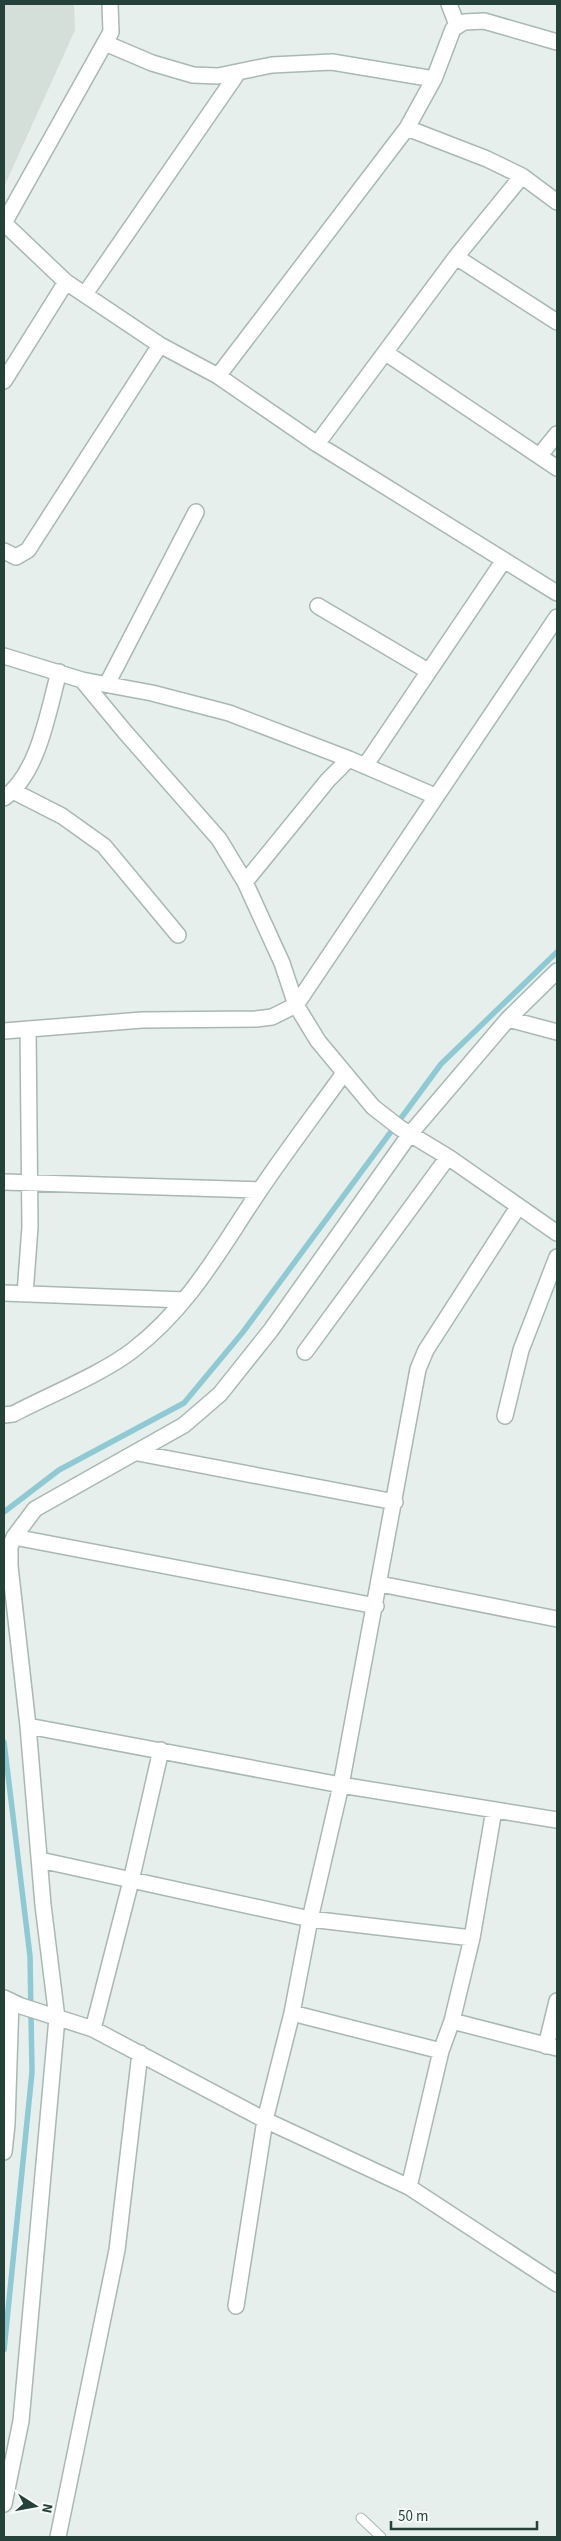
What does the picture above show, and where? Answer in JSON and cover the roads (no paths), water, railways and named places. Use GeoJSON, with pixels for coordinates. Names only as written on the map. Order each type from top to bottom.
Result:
{"type":"FeatureCollection","features":[{"type":"Feature","properties":{"kind":"street"},"geometry":{"type":"LineString","coordinates":[[110,4],[111,32],[4,223],[66,282],[160,345],[218,376],[317,444],[557,593]]}},
{"type":"Feature","properties":{"kind":"street"},"geometry":{"type":"LineString","coordinates":[[449,4],[457,25]]}},
{"type":"Feature","properties":{"kind":"street"},"geometry":{"type":"LineString","coordinates":[[218,376],[407,128],[434,79],[451,34],[457,25],[472,20],[484,21],[557,42]]}},
{"type":"Feature","properties":{"kind":"street"},"geometry":{"type":"LineString","coordinates":[[105,43],[152,63],[193,75],[218,76],[237,74],[272,65],[332,62],[434,79]]}},
{"type":"Feature","properties":{"kind":"street"},"geometry":{"type":"LineString","coordinates":[[86,294],[237,74]]}},
{"type":"Feature","properties":{"kind":"street"},"geometry":{"type":"LineString","coordinates":[[407,128],[487,159],[522,176],[557,202]]}},
{"type":"Feature","properties":{"kind":"street"},"geometry":{"type":"LineString","coordinates":[[317,444],[456,257],[522,176]]}},
{"type":"Feature","properties":{"kind":"street"},"geometry":{"type":"LineString","coordinates":[[456,257],[557,322]]}},
{"type":"Feature","properties":{"kind":"street"},"geometry":{"type":"LineString","coordinates":[[4,381],[66,282]]}},
{"type":"Feature","properties":{"kind":"street"},"geometry":{"type":"LineString","coordinates":[[4,552],[16,557],[28,550],[160,345]]}},
{"type":"Feature","properties":{"kind":"street"},"geometry":{"type":"LineString","coordinates":[[386,353],[557,468]]}},
{"type":"Feature","properties":{"kind":"street"},"geometry":{"type":"LineString","coordinates":[[540,455],[557,434]]}},
{"type":"Feature","properties":{"kind":"street"},"geometry":{"type":"LineString","coordinates":[[107,684],[196,512]]}},
{"type":"Feature","properties":{"kind":"street"},"geometry":{"type":"LineString","coordinates":[[365,766],[504,560]]}},
{"type":"Feature","properties":{"kind":"street"},"geometry":{"type":"LineString","coordinates":[[318,606],[428,671]]}},
{"type":"Feature","properties":{"kind":"street"},"geometry":{"type":"LineString","coordinates":[[4,1031],[142,1020],[256,1020],[272,1017],[296,1005],[557,617]]}},
{"type":"Feature","properties":{"kind":"street"},"geometry":{"type":"LineString","coordinates":[[4,656],[82,680],[152,693],[229,713],[349,759],[435,796]]}},
{"type":"Feature","properties":{"kind":"street"},"geometry":{"type":"LineString","coordinates":[[59,672],[31,764],[8,794],[62,816],[104,846],[178,935]]}},
{"type":"Feature","properties":{"kind":"street"},"geometry":{"type":"LineString","coordinates":[[82,680],[125,732],[219,838],[245,882],[282,963],[296,1005],[318,1041],[373,1107],[405,1131],[448,1157],[557,1234]]}},
{"type":"Feature","properties":{"kind":"street"},"geometry":{"type":"LineString","coordinates":[[245,882],[328,780],[349,759]]}},
{"type":"Feature","properties":{"kind":"street"},"geometry":{"type":"LineString","coordinates":[[4,2504],[21,2421],[50,2015],[40,1860],[28,1726],[10,1566],[10,1547],[14,1537],[35,1509],[138,1453],[184,1425],[220,1394],[238,1373],[310,1276],[405,1131],[508,1019],[557,971]]}},
{"type":"Feature","properties":{"kind":"street"},"geometry":{"type":"LineString","coordinates":[[508,1019],[557,1032]]}},
{"type":"Feature","properties":{"kind":"street"},"geometry":{"type":"LineString","coordinates":[[25,1294],[30,1227],[28,1029]]}},
{"type":"Feature","properties":{"kind":"street"},"geometry":{"type":"LineString","coordinates":[[4,1415],[13,1414],[132,1350],[184,1300],[210,1269],[260,1190],[344,1073]]}},
{"type":"Feature","properties":{"kind":"street"},"geometry":{"type":"LineString","coordinates":[[305,1352],[448,1157]]}},
{"type":"Feature","properties":{"kind":"street"},"geometry":{"type":"LineString","coordinates":[[4,1182],[260,1190]]}},
{"type":"Feature","properties":{"kind":"street"},"geometry":{"type":"LineString","coordinates":[[236,2306],[266,2120],[292,2014],[310,1919],[342,1785],[418,1369],[424,1355],[518,1208]]}},
{"type":"Feature","properties":{"kind":"street"},"geometry":{"type":"LineString","coordinates":[[505,1416],[522,1350],[557,1257]]}},
{"type":"Feature","properties":{"kind":"street"},"geometry":{"type":"LineString","coordinates":[[4,1293],[184,1300]]}},
{"type":"Feature","properties":{"kind":"street"},"geometry":{"type":"LineString","coordinates":[[138,1453],[395,1502]]}},
{"type":"Feature","properties":{"kind":"street"},"geometry":{"type":"LineString","coordinates":[[14,1537],[376,1606]]}},
{"type":"Feature","properties":{"kind":"street"},"geometry":{"type":"LineString","coordinates":[[380,1584],[557,1619]]}},
{"type":"Feature","properties":{"kind":"street"},"geometry":{"type":"LineString","coordinates":[[28,1726],[342,1785],[557,1820]]}},
{"type":"Feature","properties":{"kind":"street"},"geometry":{"type":"LineString","coordinates":[[93,2029],[131,1881],[161,1750]]}},
{"type":"Feature","properties":{"kind":"street"},"geometry":{"type":"LineString","coordinates":[[409,2187],[441,2051],[452,2021],[472,1938],[494,1810]]}},
{"type":"Feature","properties":{"kind":"street"},"geometry":{"type":"LineString","coordinates":[[40,1860],[310,1919],[472,1938]]}},
{"type":"Feature","properties":{"kind":"street"},"geometry":{"type":"LineString","coordinates":[[452,2021],[551,2047],[557,2001]]}},
{"type":"Feature","properties":{"kind":"street"},"geometry":{"type":"LineString","coordinates":[[4,2152],[7,2124],[12,2002],[93,2029],[140,2052],[266,2120],[409,2187],[557,2284]]}},
{"type":"Feature","properties":{"kind":"street"},"geometry":{"type":"LineString","coordinates":[[292,2014],[441,2051]]}},
{"type":"Feature","properties":{"kind":"street"},"geometry":{"type":"LineString","coordinates":[[58,2537],[117,2250],[140,2052]]}},
{"type":"Feature","properties":{"kind":"lane"},"geometry":{"type":"LineString","coordinates":[[361,2518],[380,2537]]}},
{"type":"Feature","properties":{"kind":"waterway"},"geometry":{"type":"LineString","coordinates":[[4,1512],[59,1470],[184,1403],[243,1332],[441,1064],[557,952]]}},
{"type":"Feature","properties":{"kind":"waterway"},"geometry":{"type":"LineString","coordinates":[[4,1742],[30,1956],[32,2072],[4,2350]]}}]}
